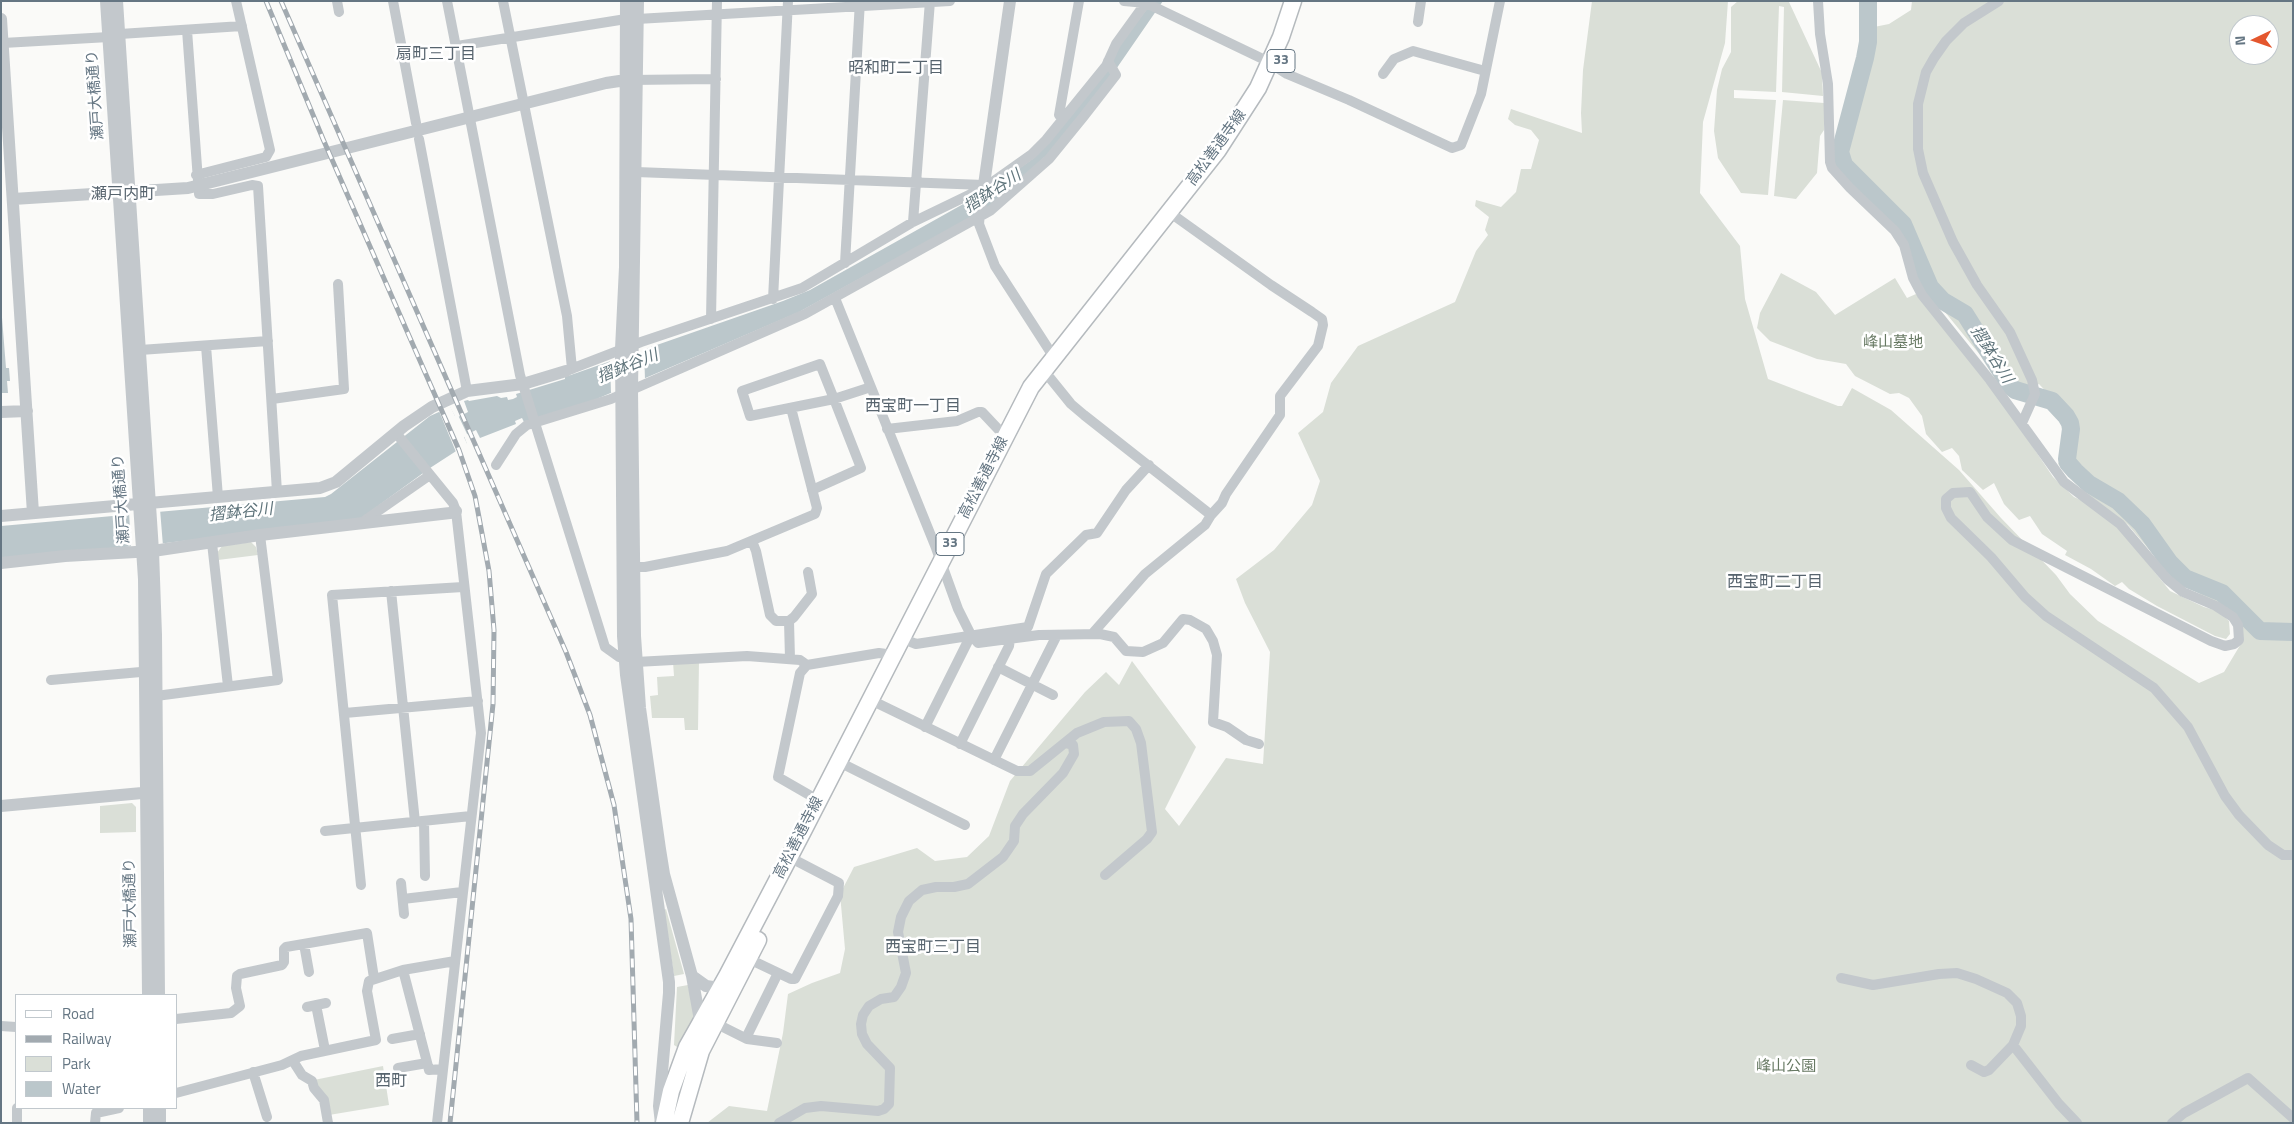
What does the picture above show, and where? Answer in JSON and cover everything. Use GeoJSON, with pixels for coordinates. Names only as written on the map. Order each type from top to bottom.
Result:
{"type":"FeatureCollection","features":[{"type":"Feature","properties":{"kind":"main road","name":"高松善通寺線"},"geometry":{"type":"LineString","coordinates":[[1274,65],[1293,1]]}},
{"type":"Feature","properties":{"kind":"main road","name":"高松善通寺線"},"geometry":{"type":"LineString","coordinates":[[680,1123],[689,1086],[720,988],[848,766],[911,642],[943,567],[1006,434],[1031,387],[1054,356],[1173,215],[1225,157],[1253,117],[1302,1]]}},
{"type":"Feature","properties":{"kind":"main road","name":"高松善通寺線"},"geometry":{"type":"LineString","coordinates":[[662,1123],[678,1067],[749,959],[818,800],[893,655],[1024,420],[1050,378],[1173,215]]}},
{"type":"Feature","properties":{"kind":"street","name":"瀬戸大橋通り"},"geometry":{"type":"LineString","coordinates":[[106,1],[114,36]]}},
{"type":"Feature","properties":{"kind":"street","name":"瀬戸大橋通り"},"geometry":{"type":"LineString","coordinates":[[117,1],[114,36],[147,549],[144,579],[150,671],[151,792],[148,994]]}},
{"type":"Feature","properties":{"kind":"street"},"geometry":{"type":"LineString","coordinates":[[196,181],[266,157],[270,150],[236,1]]}},
{"type":"Feature","properties":{"kind":"street"},"geometry":{"type":"LineString","coordinates":[[393,1],[416,123]]}},
{"type":"Feature","properties":{"kind":"street"},"geometry":{"type":"LineString","coordinates":[[447,1],[523,388],[605,647],[630,660],[747,656],[800,660],[807,665]]}},
{"type":"Feature","properties":{"kind":"street"},"geometry":{"type":"LineString","coordinates":[[503,1],[522,104],[566,316],[569,370]]}},
{"type":"Feature","properties":{"kind":"street"},"geometry":{"type":"LineString","coordinates":[[626,1],[637,54],[631,80],[636,96],[636,172],[627,351]]}},
{"type":"Feature","properties":{"kind":"street"},"geometry":{"type":"LineString","coordinates":[[638,1],[631,19],[625,267],[627,567],[630,660],[669,993],[659,1106],[662,1123]]}},
{"type":"Feature","properties":{"kind":"street"},"geometry":{"type":"LineString","coordinates":[[711,319],[717,1]]}},
{"type":"Feature","properties":{"kind":"street"},"geometry":{"type":"LineString","coordinates":[[457,46],[631,19],[718,14],[787,6],[950,1]]}},
{"type":"Feature","properties":{"kind":"street"},"geometry":{"type":"LineString","coordinates":[[1010,1],[979,224],[996,266],[1054,356]]}},
{"type":"Feature","properties":{"kind":"street"},"geometry":{"type":"LineString","coordinates":[[1063,119],[1060,115],[1079,1]]}},
{"type":"Feature","properties":{"kind":"street"},"geometry":{"type":"LineString","coordinates":[[1124,1],[1147,3],[1452,148],[1461,145],[1481,94],[1500,1]]}},
{"type":"Feature","properties":{"kind":"street"},"geometry":{"type":"LineString","coordinates":[[1418,22],[1421,1]]}},
{"type":"Feature","properties":{"kind":"street"},"geometry":{"type":"LineString","coordinates":[[1818,1],[1820,34],[1827,76],[1830,162],[1832,168],[1895,231],[1904,245],[1913,278],[1922,296],[1990,380],[2064,482],[2120,524],[2167,579],[2183,592],[2216,606],[2233,617],[2238,625],[2239,640],[2234,644],[2225,646],[2211,641],[2012,540],[1987,517],[1970,492],[1953,493],[1946,499],[1946,508],[1951,518],[1991,557],[2025,597],[2046,616],[2135,673],[2154,688],[2188,727],[2225,796],[2239,815],[2268,845],[2283,855],[2293,855]]}},
{"type":"Feature","properties":{"kind":"street"},"geometry":{"type":"LineString","coordinates":[[1999,1],[1964,23],[1946,41],[1926,72],[1918,104],[1918,149],[1924,173],[1953,242],[1977,285],[2010,332],[2032,380],[2035,396],[2022,423]]}},
{"type":"Feature","properties":{"kind":"street"},"geometry":{"type":"LineString","coordinates":[[914,222],[930,2]]}},
{"type":"Feature","properties":{"kind":"street"},"geometry":{"type":"LineString","coordinates":[[1,516],[144,506],[328,486],[398,436],[421,413],[468,391],[523,388],[711,319],[802,288],[914,222],[984,189],[1032,154],[1109,62],[1116,44],[1147,3]]}},
{"type":"Feature","properties":{"kind":"street"},"geometry":{"type":"LineString","coordinates":[[844,263],[860,4]]}},
{"type":"Feature","properties":{"kind":"street"},"geometry":{"type":"LineString","coordinates":[[773,298],[787,6]]}},
{"type":"Feature","properties":{"kind":"street"},"geometry":{"type":"LineString","coordinates":[[1,19],[33,513]]}},
{"type":"Feature","properties":{"kind":"street"},"geometry":{"type":"LineString","coordinates":[[3,43],[242,26]]}},
{"type":"Feature","properties":{"kind":"street"},"geometry":{"type":"LineString","coordinates":[[186,30],[196,181],[199,194],[202,196],[252,185],[258,186],[277,492]]}},
{"type":"Feature","properties":{"kind":"street"},"geometry":{"type":"LineString","coordinates":[[1383,74],[1394,59],[1413,52],[1485,71]]}},
{"type":"Feature","properties":{"kind":"street"},"geometry":{"type":"LineString","coordinates":[[496,465],[516,434],[533,422],[627,389],[805,314],[980,215],[1035,173],[1055,152],[1116,75],[1109,62]]}},
{"type":"Feature","properties":{"kind":"street"},"geometry":{"type":"LineString","coordinates":[[13,199],[124,192],[196,181],[470,118],[606,83],[631,80],[716,79]]}},
{"type":"Feature","properties":{"kind":"street"},"geometry":{"type":"LineString","coordinates":[[419,139],[468,391]]}},
{"type":"Feature","properties":{"kind":"street"},"geometry":{"type":"LineString","coordinates":[[636,172],[916,181],[984,189]]}},
{"type":"Feature","properties":{"kind":"street","name":"瀬戸大橋通り"},"geometry":{"type":"LineString","coordinates":[[124,192],[140,350],[144,506]]}},
{"type":"Feature","properties":{"kind":"street"},"geometry":{"type":"LineString","coordinates":[[1092,634],[1144,574],[1205,525],[1211,514],[1222,503],[1226,494],[1280,415],[1280,396],[1318,346],[1323,325],[1322,320],[1312,312],[1173,215]]}},
{"type":"Feature","properties":{"kind":"street"},"geometry":{"type":"LineString","coordinates":[[272,399],[344,389],[338,284]]}},
{"type":"Feature","properties":{"kind":"street"},"geometry":{"type":"LineString","coordinates":[[835,298],[943,567],[958,610],[978,643],[1039,635],[1092,634],[1114,637],[1126,651],[1133,653],[1153,650],[1163,643],[1183,619],[1198,623],[1206,629],[1213,641],[1217,655],[1213,722],[1227,727],[1246,740],[1259,744]]}},
{"type":"Feature","properties":{"kind":"street"},"geometry":{"type":"LineString","coordinates":[[140,350],[268,341]]}},
{"type":"Feature","properties":{"kind":"street"},"geometry":{"type":"LineString","coordinates":[[206,346],[218,497]]}},
{"type":"Feature","properties":{"kind":"street"},"geometry":{"type":"LineString","coordinates":[[812,490],[861,468],[834,399],[820,364],[742,391],[750,416],[834,399],[871,387]]}},
{"type":"Feature","properties":{"kind":"street"},"geometry":{"type":"LineString","coordinates":[[1050,378],[1077,410],[1211,514]]}},
{"type":"Feature","properties":{"kind":"street"},"geometry":{"type":"LineString","coordinates":[[627,567],[645,567],[727,551],[814,514],[817,508],[791,408]]}},
{"type":"Feature","properties":{"kind":"street"},"geometry":{"type":"LineString","coordinates":[[1,412],[27,411]]}},
{"type":"Feature","properties":{"kind":"street"},"geometry":{"type":"LineString","coordinates":[[887,428],[957,421],[982,412],[998,429],[1006,434]]}},
{"type":"Feature","properties":{"kind":"street"},"geometry":{"type":"LineString","coordinates":[[398,436],[453,503],[456,511],[463,587],[481,733],[437,1123]]}},
{"type":"Feature","properties":{"kind":"street"},"geometry":{"type":"LineString","coordinates":[[911,642],[916,644],[971,634],[1028,627],[1046,574],[1086,535],[1097,533],[1126,490],[1150,465]]}},
{"type":"Feature","properties":{"kind":"street"},"geometry":{"type":"LineString","coordinates":[[360,524],[429,473]]}},
{"type":"Feature","properties":{"kind":"street"},"geometry":{"type":"LineString","coordinates":[[1,563],[212,543],[260,535],[456,511]]}},
{"type":"Feature","properties":{"kind":"street"},"geometry":{"type":"LineString","coordinates":[[156,696],[278,680],[260,535]]}},
{"type":"Feature","properties":{"kind":"street"},"geometry":{"type":"LineString","coordinates":[[752,541],[756,551],[770,615],[776,621],[789,621]]}},
{"type":"Feature","properties":{"kind":"street"},"geometry":{"type":"LineString","coordinates":[[212,543],[228,686]]}},
{"type":"Feature","properties":{"kind":"street"},"geometry":{"type":"LineString","coordinates":[[790,659],[789,621],[812,594],[808,572]]}},
{"type":"Feature","properties":{"kind":"street"},"geometry":{"type":"LineString","coordinates":[[361,884],[332,595],[463,587]]}},
{"type":"Feature","properties":{"kind":"street"},"geometry":{"type":"LineString","coordinates":[[391,591],[425,876]]}},
{"type":"Feature","properties":{"kind":"street"},"geometry":{"type":"LineString","coordinates":[[925,727],[971,634]]}},
{"type":"Feature","properties":{"kind":"street"},"geometry":{"type":"LineString","coordinates":[[994,760],[1058,635]]}},
{"type":"Feature","properties":{"kind":"street"},"geometry":{"type":"LineString","coordinates":[[960,744],[998,668],[1010,639]]}},
{"type":"Feature","properties":{"kind":"street"},"geometry":{"type":"LineString","coordinates":[[818,800],[778,777],[800,673],[807,665],[879,653],[893,655]]}},
{"type":"Feature","properties":{"kind":"street"},"geometry":{"type":"LineString","coordinates":[[630,660],[640,708],[663,866],[692,976],[708,1023],[746,1038],[777,1043]]}},
{"type":"Feature","properties":{"kind":"street"},"geometry":{"type":"LineString","coordinates":[[998,668],[1052,695]]}},
{"type":"Feature","properties":{"kind":"street","name":"瀬戸大橋通り"},"geometry":{"type":"LineString","coordinates":[[150,671],[156,696],[151,792],[159,994]]}},
{"type":"Feature","properties":{"kind":"street"},"geometry":{"type":"LineString","coordinates":[[51,680],[150,671]]}},
{"type":"Feature","properties":{"kind":"street"},"geometry":{"type":"LineString","coordinates":[[345,713],[478,701]]}},
{"type":"Feature","properties":{"kind":"street"},"geometry":{"type":"LineString","coordinates":[[879,704],[1017,771],[1030,771],[1077,734],[1104,722],[1129,721],[1136,729],[1141,743],[1152,832],[1147,839],[1105,875]]}},
{"type":"Feature","properties":{"kind":"street"},"geometry":{"type":"LineString","coordinates":[[779,1123],[805,1108],[821,1106],[878,1112],[889,1104],[890,1068],[867,1044],[862,1034],[861,1024],[863,1015],[870,1006],[881,999],[894,996],[902,987],[906,973],[898,932],[901,917],[909,901],[922,890],[936,886],[954,887],[968,884],[981,876],[1003,857],[1014,841],[1015,826],[1023,814],[1063,773],[1074,754],[1073,745],[1065,743]]}},
{"type":"Feature","properties":{"kind":"street"},"geometry":{"type":"LineString","coordinates":[[848,766],[965,825]]}},
{"type":"Feature","properties":{"kind":"street"},"geometry":{"type":"LineString","coordinates":[[1,806],[151,792]]}},
{"type":"Feature","properties":{"kind":"street"},"geometry":{"type":"LineString","coordinates":[[325,831],[471,816]]}},
{"type":"Feature","properties":{"kind":"street"},"geometry":{"type":"LineString","coordinates":[[749,959],[791,979],[797,977],[839,892],[839,883],[793,859]]}},
{"type":"Feature","properties":{"kind":"street"},"geometry":{"type":"LineString","coordinates":[[401,883],[404,914]]}},
{"type":"Feature","properties":{"kind":"street"},"geometry":{"type":"LineString","coordinates":[[403,900],[462,892]]}},
{"type":"Feature","properties":{"kind":"street"},"geometry":{"type":"LineString","coordinates":[[178,1019],[231,1013],[240,1006],[235,982],[240,974],[282,965],[284,962],[284,949],[286,947],[367,934],[374,978]]}},
{"type":"Feature","properties":{"kind":"street"},"geometry":{"type":"LineString","coordinates":[[304,944],[309,972]]}},
{"type":"Feature","properties":{"kind":"street"},"geometry":{"type":"LineString","coordinates":[[178,1092],[293,1061],[301,1056],[376,1040],[367,985],[374,978],[403,970],[455,961]]}},
{"type":"Feature","properties":{"kind":"street"},"geometry":{"type":"LineString","coordinates":[[403,970],[429,1070],[442,1069]]}},
{"type":"Feature","properties":{"kind":"street"},"geometry":{"type":"LineString","coordinates":[[746,1038],[778,973]]}},
{"type":"Feature","properties":{"kind":"street"},"geometry":{"type":"LineString","coordinates":[[1841,978],[1872,986],[1939,974],[1957,973],[1976,979],[2006,993],[2017,1003],[2021,1016],[2021,1026],[2013,1045],[1984,1072],[1971,1065]]}},
{"type":"Feature","properties":{"kind":"street"},"geometry":{"type":"LineString","coordinates":[[692,976],[706,986],[720,988]]}},
{"type":"Feature","properties":{"kind":"street"},"geometry":{"type":"LineString","coordinates":[[316,1005],[325,1050]]}},
{"type":"Feature","properties":{"kind":"street"},"geometry":{"type":"LineString","coordinates":[[1,1026],[15,1027]]}},
{"type":"Feature","properties":{"kind":"street"},"geometry":{"type":"LineString","coordinates":[[392,1039],[420,1034]]}},
{"type":"Feature","properties":{"kind":"street"},"geometry":{"type":"LineString","coordinates":[[2013,1045],[2059,1104],[2078,1123]]}},
{"type":"Feature","properties":{"kind":"street"},"geometry":{"type":"LineString","coordinates":[[293,1061],[302,1075],[312,1082],[314,1088],[324,1100],[328,1123]]}},
{"type":"Feature","properties":{"kind":"street"},"geometry":{"type":"LineString","coordinates":[[398,1068],[427,1063]]}},
{"type":"Feature","properties":{"kind":"street"},"geometry":{"type":"LineString","coordinates":[[253,1072],[267,1116]]}},
{"type":"Feature","properties":{"kind":"street"},"geometry":{"type":"LineString","coordinates":[[2172,1123],[2184,1114],[2248,1078],[2293,1118]]}},
{"type":"Feature","properties":{"kind":"street"},"geometry":{"type":"LineString","coordinates":[[18,1109],[18,1123]]}},
{"type":"Feature","properties":{"kind":"street"},"geometry":{"type":"LineString","coordinates":[[95,1123],[96,1113],[114,1109]]}},
{"type":"Feature","properties":{"kind":"street"},"geometry":{"type":"LineString","coordinates":[[149,1109],[149,1123]]}},
{"type":"Feature","properties":{"kind":"street"},"geometry":{"type":"LineString","coordinates":[[160,1109],[160,1123]]}},
{"type":"Feature","properties":{"kind":"green space","name":"峰山公園"},"geometry":{"type":"Polygon","coordinates":[[[1592,1],[1728,1],[1725,43],[1703,122],[1700,193],[1740,246],[1745,299],[1768,379],[1838,406],[1842,406],[1852,388],[1891,410],[1959,470],[2001,518],[2056,575],[2070,594],[2098,621],[2199,683],[2224,672],[2242,642],[2223,607],[2175,580],[2128,525],[2085,492],[2058,464],[2066,445],[2068,415],[2039,384],[2017,400],[1922,284],[1913,249],[1902,224],[1853,181],[1839,160],[1836,148],[1863,50],[1874,27],[1889,24],[1911,10],[1912,1],[2293,1],[2293,1123],[707,1123],[729,1106],[767,1111],[783,1033],[788,994],[840,973],[845,949],[840,894],[854,867],[917,848],[935,861],[967,857],[989,836],[1010,781],[1085,692],[1106,672],[1119,685],[1132,661],[1196,747],[1165,809],[1179,826],[1226,758],[1263,764],[1270,652],[1245,603],[1236,579],[1274,550],[1312,505],[1320,481],[1298,433],[1323,412],[1331,383],[1358,346],[1455,302],[1476,251],[1488,235],[1485,230],[1489,217],[1475,206],[1476,200],[1501,207],[1516,192],[1521,169],[1531,169],[1539,140],[1531,130],[1515,125],[1508,119],[1511,109],[1582,133],[1583,70],[1592,1]]]}},
{"type":"Feature","properties":{"kind":"green space"},"geometry":{"type":"Polygon","coordinates":[[[1738,1],[1789,2],[1822,73],[1823,96],[1782,92],[1784,7],[1779,6],[1776,92],[1734,90],[1734,98],[1776,100],[1768,195],[1741,193],[1718,158],[1714,131],[1717,90],[1722,69],[1731,52],[1731,7],[1738,1]]]}},
{"type":"Feature","properties":{"kind":"green space"},"geometry":{"type":"Polygon","coordinates":[[[1783,100],[1824,103],[1824,130],[1820,136],[1817,173],[1796,199],[1774,196],[1783,100]]]}},
{"type":"Feature","properties":{"kind":"green space","name":"峰山墓地"},"geometry":{"type":"Polygon","coordinates":[[[1781,273],[1816,292],[1835,315],[1895,278],[1907,298],[1916,294],[1998,395],[2053,477],[2074,497],[2085,502],[2116,524],[2170,591],[2204,607],[2218,611],[2229,621],[2230,634],[2226,639],[2215,636],[2157,606],[2129,589],[2122,582],[2115,586],[2091,569],[2065,555],[2067,551],[2042,534],[2030,516],[2019,520],[2004,504],[1994,483],[1983,490],[1962,470],[1959,456],[1952,448],[1942,452],[1926,434],[1922,416],[1909,398],[1899,393],[1890,394],[1855,376],[1846,364],[1817,359],[1770,341],[1757,328],[1760,313],[1781,273]]]}},
{"type":"Feature","properties":{"kind":"green space"},"geometry":{"type":"Polygon","coordinates":[[[251,542],[256,547],[258,555],[218,560],[217,553],[222,546],[251,542]]]}},
{"type":"Feature","properties":{"kind":"green space"},"geometry":{"type":"Polygon","coordinates":[[[699,661],[698,730],[685,730],[684,718],[652,718],[650,696],[658,695],[657,677],[674,676],[673,662],[699,661]]]}},
{"type":"Feature","properties":{"kind":"green space"},"geometry":{"type":"Polygon","coordinates":[[[132,803],[136,807],[136,832],[100,833],[100,806],[132,803]]]}},
{"type":"Feature","properties":{"kind":"green space"},"geometry":{"type":"Polygon","coordinates":[[[666,909],[684,974],[674,976],[664,910],[666,909]]]}},
{"type":"Feature","properties":{"kind":"green space"},"geometry":{"type":"Polygon","coordinates":[[[688,985],[695,1019],[680,1049],[674,1045],[677,987],[688,985]]]}},
{"type":"Feature","properties":{"kind":"green space"},"geometry":{"type":"Polygon","coordinates":[[[383,1066],[389,1105],[329,1115],[314,1080],[383,1066]]]}},
{"type":"Feature","properties":{"kind":"water"},"geometry":{"type":"Polygon","coordinates":[[[1153,1],[1163,1],[1112,75],[1057,146],[988,208],[799,312],[578,407],[524,422],[522,418],[515,421],[516,424],[480,438],[476,430],[464,436],[467,444],[430,468],[360,519],[166,543],[1,559],[1,526],[325,497],[430,416],[450,407],[456,418],[468,412],[464,401],[497,396],[501,398],[507,397],[508,400],[513,399],[517,397],[516,394],[565,379],[565,377],[810,290],[990,189],[1034,158],[1153,1]]]}},
{"type":"Feature","properties":{"kind":"water"},"geometry":{"type":"Polygon","coordinates":[[[1,305],[6,368],[9,368],[10,381],[7,381],[8,393],[1,393],[1,305]]]}},
{"type":"Feature","properties":{"kind":"pier"},"geometry":{"type":"Polygon","coordinates":[[[644,348],[645,380],[611,393],[610,360],[644,348]]]}},
{"type":"Feature","properties":{"kind":"pier"},"geometry":{"type":"Polygon","coordinates":[[[450,406],[455,416],[458,415],[468,436],[464,437],[468,446],[456,452],[439,411],[450,406]]]}},
{"type":"Feature","properties":{"kind":"pier"},"geometry":{"type":"Polygon","coordinates":[[[160,509],[163,546],[131,548],[129,512],[160,509]]]}},
{"type":"Feature","properties":{"kind":"waterway","name":"摺鉢谷川"},"geometry":{"type":"LineString","coordinates":[[1868,1],[1868,42],[1840,152],[1844,165],[1903,224],[1930,287],[1943,301],[1965,314],[2010,386],[2015,390],[2052,401],[2066,416],[2071,429],[2067,459],[2075,471],[2089,484],[2118,501],[2142,524],[2169,562],[2185,578],[2222,593],[2260,631],[2293,632]]}},
{"type":"Feature","properties":{"kind":"railway"},"geometry":{"type":"LineString","coordinates":[[266,1],[323,139],[459,450],[475,496],[489,571],[494,630],[493,704],[450,1123]]}},
{"type":"Feature","properties":{"kind":"railway"},"geometry":{"type":"LineString","coordinates":[[281,1],[566,652],[590,715],[614,805],[631,919],[637,1123]]}},
{"type":"Feature","properties":{"kind":"district","name":"扇町三丁目"},"geometry":{"type":"Point","coordinates":[436,55]}},
{"type":"Feature","properties":{"kind":"district","name":"昭和町二丁目"},"geometry":{"type":"Point","coordinates":[896,69]}},
{"type":"Feature","properties":{"kind":"district","name":"瀬戸内町"},"geometry":{"type":"Point","coordinates":[123,195]}},
{"type":"Feature","properties":{"kind":"district","name":"西宝町一丁目"},"geometry":{"type":"Point","coordinates":[913,407]}},
{"type":"Feature","properties":{"kind":"district","name":"西宝町二丁目"},"geometry":{"type":"Point","coordinates":[1775,583]}},
{"type":"Feature","properties":{"kind":"district","name":"西宝町三丁目"},"geometry":{"type":"Point","coordinates":[933,948]}},
{"type":"Feature","properties":{"kind":"district","name":"西町"},"geometry":{"type":"Point","coordinates":[391,1082]}}]}
